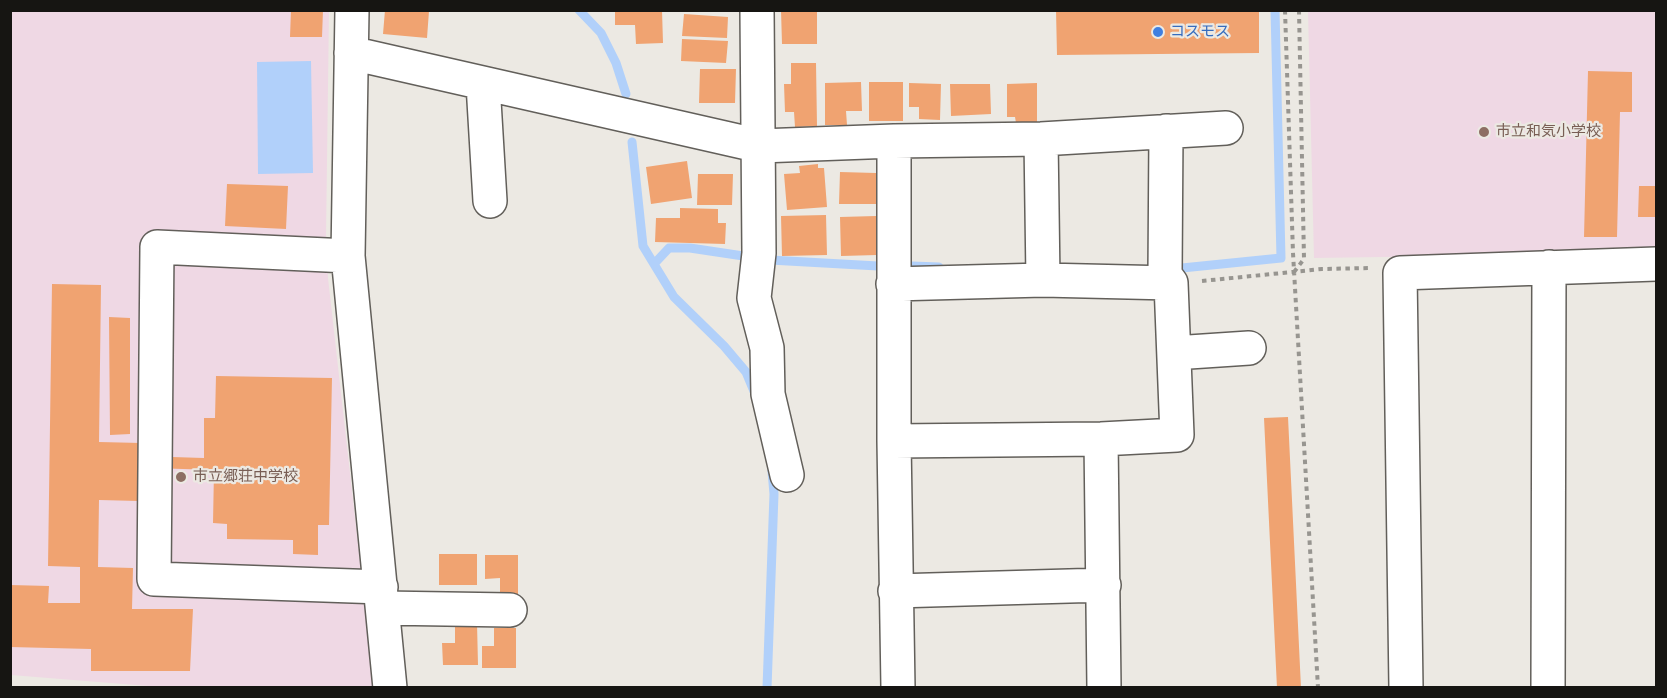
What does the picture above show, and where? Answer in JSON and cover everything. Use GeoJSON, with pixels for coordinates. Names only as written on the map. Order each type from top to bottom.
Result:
{"type":"FeatureCollection","features":[{"type":"Feature","properties":{"kind":"street"},"geometry":{"type":"LineString","coordinates":[[352,10],[348,256],[390,687]]}},
{"type":"Feature","properties":{"kind":"street"},"geometry":{"type":"LineString","coordinates":[[757,10],[760,146],[759,258],[754,298],[767,348],[768,394],[787,475]]}},
{"type":"Feature","properties":{"kind":"street"},"geometry":{"type":"LineString","coordinates":[[351,53],[760,146],[1041,139],[1226,128]]}},
{"type":"Feature","properties":{"kind":"street"},"geometry":{"type":"LineString","coordinates":[[483,84],[490,201]]}},
{"type":"Feature","properties":{"kind":"street"},"geometry":{"type":"LineString","coordinates":[[894,441],[1101,439],[1177,435],[1174,352],[1167,274],[1167,131]]}},
{"type":"Feature","properties":{"kind":"street"},"geometry":{"type":"LineString","coordinates":[[1041,139],[1043,270]]}},
{"type":"Feature","properties":{"kind":"street"},"geometry":{"type":"LineString","coordinates":[[894,141],[894,441],[898,687]]}},
{"type":"Feature","properties":{"kind":"street"},"geometry":{"type":"LineString","coordinates":[[348,256],[157,247],[154,579],[510,610]]}},
{"type":"Feature","properties":{"kind":"street"},"geometry":{"type":"LineString","coordinates":[[1406,687],[1400,273],[1656,264]]}},
{"type":"Feature","properties":{"kind":"street"},"geometry":{"type":"LineString","coordinates":[[1548,687],[1549,267]]}},
{"type":"Feature","properties":{"kind":"street"},"geometry":{"type":"LineString","coordinates":[[893,284],[1043,270],[1167,274]]}},
{"type":"Feature","properties":{"kind":"street"},"geometry":{"type":"LineString","coordinates":[[1174,352],[1249,348]]}},
{"type":"Feature","properties":{"kind":"street"},"geometry":{"type":"LineString","coordinates":[[1101,439],[1104,687]]}},
{"type":"Feature","properties":{"kind":"street"},"geometry":{"type":"LineString","coordinates":[[896,591],[1104,585]]}},
{"type":"Feature","properties":{"kind":"path"},"geometry":{"type":"LineString","coordinates":[[1285,10],[1293,253],[1318,687]]}},
{"type":"Feature","properties":{"kind":"path"},"geometry":{"type":"LineString","coordinates":[[1294,273],[1304,259],[1299,10]]}},
{"type":"Feature","properties":{"kind":"path"},"geometry":{"type":"LineString","coordinates":[[1167,274],[1294,273],[1322,269],[1385,267],[1400,273]]}},
{"type":"Feature","properties":{"kind":"shaded area","name":"市立郷荘中学校"},"geometry":{"type":"Polygon","coordinates":[[[10,11],[329,11],[326,236],[328,278],[374,686],[173,688],[11,675],[10,11]]]}},
{"type":"Feature","properties":{"kind":"shaded area","name":"市立和気小学校"},"geometry":{"type":"Polygon","coordinates":[[[1308,11],[1656,11],[1656,253],[1314,258],[1308,11]]]}},
{"type":"Feature","properties":{"kind":"water"},"geometry":{"type":"Polygon","coordinates":[[[311,61],[313,173],[258,174],[257,62],[311,61]]]}},
{"type":"Feature","properties":{"kind":"building"},"geometry":{"type":"Polygon","coordinates":[[[291,10],[323,10],[322,37],[290,37],[291,10]]]}},
{"type":"Feature","properties":{"kind":"building"},"geometry":{"type":"Polygon","coordinates":[[[385,10],[429,11],[427,38],[383,34],[385,10]]]}},
{"type":"Feature","properties":{"kind":"building"},"geometry":{"type":"Polygon","coordinates":[[[615,10],[662,10],[663,43],[636,44],[635,25],[615,25],[615,10]]]}},
{"type":"Feature","properties":{"kind":"building"},"geometry":{"type":"Polygon","coordinates":[[[781,10],[817,10],[817,44],[782,44],[781,10]]]}},
{"type":"Feature","properties":{"kind":"building","name":"コスモス"},"geometry":{"type":"Polygon","coordinates":[[[1056,10],[1259,10],[1259,53],[1057,55],[1056,10]]]}},
{"type":"Feature","properties":{"kind":"building"},"geometry":{"type":"Polygon","coordinates":[[[684,14],[728,17],[727,38],[682,36],[684,14]]]}},
{"type":"Feature","properties":{"kind":"building"},"geometry":{"type":"Polygon","coordinates":[[[682,39],[728,41],[726,63],[681,61],[682,39]]]}},
{"type":"Feature","properties":{"kind":"building"},"geometry":{"type":"Polygon","coordinates":[[[791,63],[816,63],[817,126],[795,127],[794,112],[785,112],[784,84],[791,84],[791,63]]]}},
{"type":"Feature","properties":{"kind":"building"},"geometry":{"type":"Polygon","coordinates":[[[700,69],[736,69],[735,103],[699,103],[700,69]]]}},
{"type":"Feature","properties":{"kind":"building"},"geometry":{"type":"Polygon","coordinates":[[[1588,71],[1632,72],[1632,112],[1620,112],[1617,237],[1584,237],[1588,71]]]}},
{"type":"Feature","properties":{"kind":"building"},"geometry":{"type":"Polygon","coordinates":[[[861,82],[862,111],[846,111],[847,125],[825,125],[825,83],[861,82]]]}},
{"type":"Feature","properties":{"kind":"building"},"geometry":{"type":"Polygon","coordinates":[[[869,82],[903,82],[903,121],[869,121],[869,82]]]}},
{"type":"Feature","properties":{"kind":"building"},"geometry":{"type":"Polygon","coordinates":[[[909,83],[941,84],[940,120],[919,119],[919,107],[909,107],[909,83]]]}},
{"type":"Feature","properties":{"kind":"building"},"geometry":{"type":"Polygon","coordinates":[[[1037,83],[1037,122],[1016,123],[1015,117],[1007,117],[1007,84],[1037,83]]]}},
{"type":"Feature","properties":{"kind":"building"},"geometry":{"type":"Polygon","coordinates":[[[950,84],[990,84],[991,114],[951,116],[950,84]]]}},
{"type":"Feature","properties":{"kind":"building"},"geometry":{"type":"Polygon","coordinates":[[[687,161],[692,198],[651,204],[646,167],[687,161]]]}},
{"type":"Feature","properties":{"kind":"building"},"geometry":{"type":"Polygon","coordinates":[[[818,164],[818,168],[824,168],[827,207],[787,210],[784,174],[800,173],[799,166],[818,164]]]}},
{"type":"Feature","properties":{"kind":"building"},"geometry":{"type":"Polygon","coordinates":[[[840,172],[876,173],[876,204],[839,204],[840,172]]]}},
{"type":"Feature","properties":{"kind":"building"},"geometry":{"type":"Polygon","coordinates":[[[698,174],[733,174],[732,205],[697,205],[698,174]]]}},
{"type":"Feature","properties":{"kind":"building"},"geometry":{"type":"Polygon","coordinates":[[[227,184],[288,186],[286,229],[225,226],[227,184]]]}},
{"type":"Feature","properties":{"kind":"building"},"geometry":{"type":"Polygon","coordinates":[[[1639,186],[1656,186],[1656,217],[1638,217],[1639,186]]]}},
{"type":"Feature","properties":{"kind":"building"},"geometry":{"type":"Polygon","coordinates":[[[680,208],[718,209],[718,223],[726,223],[725,244],[655,242],[656,218],[680,218],[680,208]]]}},
{"type":"Feature","properties":{"kind":"building"},"geometry":{"type":"Polygon","coordinates":[[[826,215],[827,255],[782,256],[781,216],[826,215]]]}},
{"type":"Feature","properties":{"kind":"building"},"geometry":{"type":"Polygon","coordinates":[[[876,216],[877,255],[841,256],[840,217],[876,216]]]}},
{"type":"Feature","properties":{"kind":"building"},"geometry":{"type":"Polygon","coordinates":[[[52,284],[101,285],[99,442],[141,443],[140,456],[204,458],[204,418],[215,418],[216,376],[332,378],[329,525],[318,525],[318,555],[293,554],[293,540],[227,539],[227,524],[213,523],[214,470],[152,468],[139,501],[99,500],[98,567],[133,568],[132,609],[193,609],[190,671],[91,671],[91,649],[10,647],[10,585],[49,586],[48,603],[80,603],[80,567],[48,566],[52,284]]]}},
{"type":"Feature","properties":{"kind":"building"},"geometry":{"type":"Polygon","coordinates":[[[109,317],[130,318],[130,434],[110,435],[109,317]]]}},
{"type":"Feature","properties":{"kind":"building"},"geometry":{"type":"Polygon","coordinates":[[[1288,417],[1301,688],[1277,688],[1264,418],[1288,417]]]}},
{"type":"Feature","properties":{"kind":"building"},"geometry":{"type":"Polygon","coordinates":[[[439,554],[477,554],[477,585],[439,585],[439,554]]]}},
{"type":"Feature","properties":{"kind":"building"},"geometry":{"type":"Polygon","coordinates":[[[485,555],[518,555],[518,597],[500,597],[500,578],[485,579],[485,555]]]}},
{"type":"Feature","properties":{"kind":"building"},"geometry":{"type":"Polygon","coordinates":[[[455,623],[477,623],[478,665],[443,665],[442,643],[455,643],[455,623]]]}},
{"type":"Feature","properties":{"kind":"building"},"geometry":{"type":"Polygon","coordinates":[[[494,628],[516,628],[516,668],[482,668],[482,646],[494,646],[494,628]]]}},
{"type":"Feature","properties":{"kind":"waterway"},"geometry":{"type":"LineString","coordinates":[[579,10],[601,33],[616,63],[626,94]]}},
{"type":"Feature","properties":{"kind":"waterway"},"geometry":{"type":"LineString","coordinates":[[1172,269],[1281,258],[1275,10]]}},
{"type":"Feature","properties":{"kind":"waterway"},"geometry":{"type":"LineString","coordinates":[[632,142],[643,246],[674,297],[724,346],[746,372],[756,396]]}},
{"type":"Feature","properties":{"kind":"waterway"},"geometry":{"type":"LineString","coordinates":[[654,264],[669,248],[690,248],[770,260],[878,266]]}},
{"type":"Feature","properties":{"kind":"waterway"},"geometry":{"type":"LineString","coordinates":[[912,266],[939,267]]}},
{"type":"Feature","properties":{"kind":"waterway"},"geometry":{"type":"LineString","coordinates":[[767,688],[774,494],[772,471]]}},
{"type":"Feature","properties":{"kind":"place","name":"コスモス"},"geometry":{"type":"Point","coordinates":[1158,32]}},
{"type":"Feature","properties":{"kind":"place","name":"市立和気小学校"},"geometry":{"type":"Point","coordinates":[1484,132]}},
{"type":"Feature","properties":{"kind":"place","name":"市立郷荘中学校"},"geometry":{"type":"Point","coordinates":[181,477]}}]}
